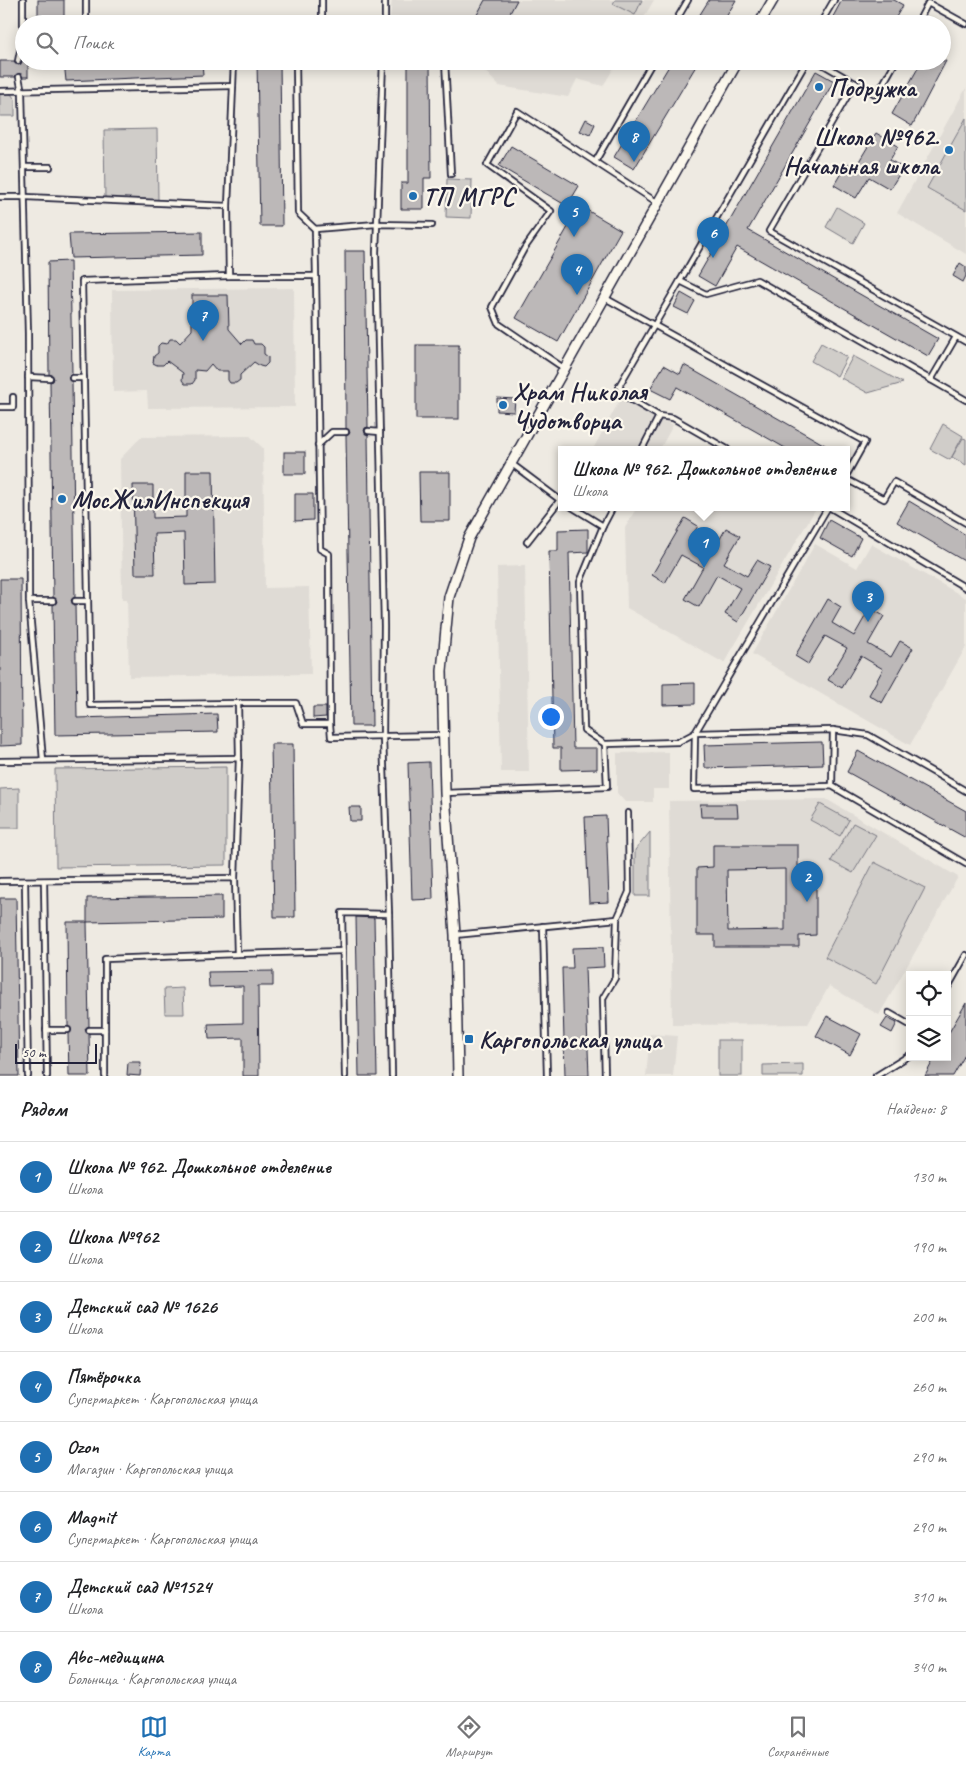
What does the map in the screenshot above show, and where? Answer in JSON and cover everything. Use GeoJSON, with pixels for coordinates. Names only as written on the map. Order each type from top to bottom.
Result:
{"type":"FeatureCollection","features":[{"type":"Feature","properties":{"kind":"street"},"geometry":{"type":"LineString","coordinates":[[764,15],[773,0]]}},
{"type":"Feature","properties":{"kind":"street"},"geometry":{"type":"LineString","coordinates":[[458,1076],[455,935],[445,793],[442,670],[449,597],[469,538],[733,70]]}},
{"type":"Feature","properties":{"kind":"lane"},"geometry":{"type":"LineString","coordinates":[[23,0],[23,15]]}},
{"type":"Feature","properties":{"kind":"lane"},"geometry":{"type":"LineString","coordinates":[[86,0],[86,15]]}},
{"type":"Feature","properties":{"kind":"lane"},"geometry":{"type":"LineString","coordinates":[[322,0],[322,15]]}},
{"type":"Feature","properties":{"kind":"lane"},"geometry":{"type":"LineString","coordinates":[[385,0],[385,15]]}},
{"type":"Feature","properties":{"kind":"lane"},"geometry":{"type":"LineString","coordinates":[[679,15],[688,0]]}},
{"type":"Feature","properties":{"kind":"lane"},"geometry":{"type":"LineString","coordinates":[[825,15],[834,0]]}},
{"type":"Feature","properties":{"kind":"lane"},"geometry":{"type":"LineString","coordinates":[[922,0],[950,15]]}},
{"type":"Feature","properties":{"kind":"lane"},"geometry":{"type":"LineString","coordinates":[[921,15],[928,3]]}},
{"type":"Feature","properties":{"kind":"lane"},"geometry":{"type":"LineString","coordinates":[[951,16],[966,24]]}},
{"type":"Feature","properties":{"kind":"lane"},"geometry":{"type":"LineString","coordinates":[[229,276],[228,206],[234,70]]}},
{"type":"Feature","properties":{"kind":"lane"},"geometry":{"type":"LineString","coordinates":[[296,70],[298,213],[315,228],[376,224],[432,225]]}},
{"type":"Feature","properties":{"kind":"lane"},"geometry":{"type":"LineString","coordinates":[[384,70],[376,224],[384,626],[383,737],[392,1076]]}},
{"type":"Feature","properties":{"kind":"lane"},"geometry":{"type":"LineString","coordinates":[[445,70],[450,174]]}},
{"type":"Feature","properties":{"kind":"lane"},"geometry":{"type":"LineString","coordinates":[[595,162],[648,70]]}},
{"type":"Feature","properties":{"kind":"lane"},"geometry":{"type":"LineString","coordinates":[[722,446],[673,418],[659,416],[626,397],[619,386],[801,70]]}},
{"type":"Feature","properties":{"kind":"lane"},"geometry":{"type":"LineString","coordinates":[[833,70],[877,95],[891,70]]}},
{"type":"Feature","properties":{"kind":"lane"},"geometry":{"type":"LineString","coordinates":[[19,77],[22,92],[26,197],[29,601],[43,760]]}},
{"type":"Feature","properties":{"kind":"lane"},"geometry":{"type":"LineString","coordinates":[[855,83],[769,231],[966,342]]}},
{"type":"Feature","properties":{"kind":"lane"},"geometry":{"type":"LineString","coordinates":[[0,92],[233,86]]}},
{"type":"Feature","properties":{"kind":"lane"},"geometry":{"type":"LineString","coordinates":[[565,368],[499,324],[492,308],[524,249],[551,211],[487,165],[517,111],[658,203]]}},
{"type":"Feature","properties":{"kind":"lane"},"geometry":{"type":"LineString","coordinates":[[24,167],[50,167]]}},
{"type":"Feature","properties":{"kind":"lane"},"geometry":{"type":"LineString","coordinates":[[0,197],[228,206]]}},
{"type":"Feature","properties":{"kind":"lane"},"geometry":{"type":"LineString","coordinates":[[315,228],[320,548],[329,554],[331,738],[444,735]]}},
{"type":"Feature","properties":{"kind":"lane"},"geometry":{"type":"LineString","coordinates":[[316,276],[229,276],[82,281],[90,705],[296,702],[303,724],[330,724]]}},
{"type":"Feature","properties":{"kind":"lane"},"geometry":{"type":"LineString","coordinates":[[680,281],[706,294],[757,280],[966,400]]}},
{"type":"Feature","properties":{"kind":"lane"},"geometry":{"type":"LineString","coordinates":[[605,298],[865,442],[850,470]]}},
{"type":"Feature","properties":{"kind":"lane"},"geometry":{"type":"LineString","coordinates":[[931,380],[956,336]]}},
{"type":"Feature","properties":{"kind":"lane"},"geometry":{"type":"LineString","coordinates":[[28,377],[50,378]]}},
{"type":"Feature","properties":{"kind":"lane"},"geometry":{"type":"LineString","coordinates":[[72,378],[84,378]]}},
{"type":"Feature","properties":{"kind":"lane"},"geometry":{"type":"LineString","coordinates":[[0,407],[12,407],[12,397]]}},
{"type":"Feature","properties":{"kind":"lane"},"geometry":{"type":"LineString","coordinates":[[644,446],[659,416]]}},
{"type":"Feature","properties":{"kind":"lane"},"geometry":{"type":"LineString","coordinates":[[368,431],[380,432]]}},
{"type":"Feature","properties":{"kind":"lane"},"geometry":{"type":"LineString","coordinates":[[318,445],[332,432],[346,432]]}},
{"type":"Feature","properties":{"kind":"lane"},"geometry":{"type":"LineString","coordinates":[[512,464],[558,498]]}},
{"type":"Feature","properties":{"kind":"lane"},"geometry":{"type":"LineString","coordinates":[[850,479],[884,499],[894,482],[966,523]]}},
{"type":"Feature","properties":{"kind":"lane"},"geometry":{"type":"LineString","coordinates":[[527,542],[558,504]]}},
{"type":"Feature","properties":{"kind":"lane"},"geometry":{"type":"LineString","coordinates":[[579,511],[604,526]]}},
{"type":"Feature","properties":{"kind":"lane"},"geometry":{"type":"LineString","coordinates":[[611,511],[580,582],[584,730],[605,744],[678,742],[694,733],[833,730],[868,736],[966,791]]}},
{"type":"Feature","properties":{"kind":"lane"},"geometry":{"type":"LineString","coordinates":[[827,511],[694,733],[694,789],[832,786],[966,864]]}},
{"type":"Feature","properties":{"kind":"lane"},"geometry":{"type":"LineString","coordinates":[[836,511],[966,588]]}},
{"type":"Feature","properties":{"kind":"lane"},"geometry":{"type":"LineString","coordinates":[[29,601],[53,601]]}},
{"type":"Feature","properties":{"kind":"lane"},"geometry":{"type":"LineString","coordinates":[[75,601],[88,601]]}},
{"type":"Feature","properties":{"kind":"lane"},"geometry":{"type":"LineString","coordinates":[[237,954],[235,878],[239,758],[238,702]]}},
{"type":"Feature","properties":{"kind":"lane"},"geometry":{"type":"LineString","coordinates":[[832,786],[833,730]]}},
{"type":"Feature","properties":{"kind":"lane"},"geometry":{"type":"LineString","coordinates":[[445,793],[607,787],[605,744]]}},
{"type":"Feature","properties":{"kind":"lane"},"geometry":{"type":"LineString","coordinates":[[0,761],[239,758]]}},
{"type":"Feature","properties":{"kind":"lane"},"geometry":{"type":"LineString","coordinates":[[605,1076],[603,998],[615,978],[617,918],[629,892],[628,813]]}},
{"type":"Feature","properties":{"kind":"lane"},"geometry":{"type":"LineString","coordinates":[[0,881],[235,878]]}},
{"type":"Feature","properties":{"kind":"lane"},"geometry":{"type":"LineString","coordinates":[[25,881],[28,1076]]}},
{"type":"Feature","properties":{"kind":"lane"},"geometry":{"type":"LineString","coordinates":[[44,881],[47,1076]]}},
{"type":"Feature","properties":{"kind":"lane"},"geometry":{"type":"LineString","coordinates":[[345,1076],[342,913],[388,914]]}},
{"type":"Feature","properties":{"kind":"lane"},"geometry":{"type":"LineString","coordinates":[[455,935],[617,918]]}},
{"type":"Feature","properties":{"kind":"lane"},"geometry":{"type":"LineString","coordinates":[[543,926],[547,1076]]}},
{"type":"Feature","properties":{"kind":"lane"},"geometry":{"type":"LineString","coordinates":[[105,1076],[105,959],[343,951]]}},
{"type":"Feature","properties":{"kind":"lane"},"geometry":{"type":"LineString","coordinates":[[951,982],[966,955]]}},
{"type":"Feature","properties":{"kind":"lane"},"geometry":{"type":"LineString","coordinates":[[889,1013],[906,1024]]}},
{"type":"Feature","properties":{"kind":"lane"},"geometry":{"type":"LineString","coordinates":[[46,1030],[68,1030]]}},
{"type":"Feature","properties":{"kind":"lane"},"geometry":{"type":"LineString","coordinates":[[89,1030],[104,1030]]}},
{"type":"Feature","properties":{"kind":"lane"},"geometry":{"type":"LineString","coordinates":[[876,1076],[906,1057]]}},
{"type":"Feature","properties":{"kind":"shaded area"},"geometry":{"type":"Polygon","coordinates":[[[392,0],[654,0],[645,15],[390,15],[392,0]]]}},
{"type":"Feature","properties":{"kind":"shaded area"},"geometry":{"type":"Polygon","coordinates":[[[615,0],[642,0],[635,15],[613,4],[615,0]]]}},
{"type":"Feature","properties":{"kind":"shaded area"},"geometry":{"type":"Polygon","coordinates":[[[484,70],[613,70],[603,86],[577,79],[568,97],[499,86],[484,70]]]}},
{"type":"Feature","properties":{"kind":"shaded area","name":"Школа №962. Начальная школа"},"geometry":{"type":"Polygon","coordinates":[[[966,88],[966,254],[897,213],[966,88]]]}},
{"type":"Feature","properties":{"kind":"shaded area"},"geometry":{"type":"Polygon","coordinates":[[[0,93],[10,93],[15,99],[15,116],[0,116],[0,93]]]}},
{"type":"Feature","properties":{"kind":"shaded area"},"geometry":{"type":"Polygon","coordinates":[[[966,118],[966,210],[927,188],[966,118]]]}},
{"type":"Feature","properties":{"kind":"shaded area"},"geometry":{"type":"Polygon","coordinates":[[[157,129],[158,200],[105,200],[104,130],[157,129]]]}},
{"type":"Feature","properties":{"kind":"shaded area"},"geometry":{"type":"Polygon","coordinates":[[[447,179],[472,180],[471,218],[446,217],[447,179]]]}},
{"type":"Feature","properties":{"kind":"shaded area"},"geometry":{"type":"Polygon","coordinates":[[[837,207],[864,223],[853,243],[826,227],[837,207]]]}},
{"type":"Feature","properties":{"kind":"shaded area"},"geometry":{"type":"Polygon","coordinates":[[[294,288],[295,407],[148,408],[147,391],[113,392],[112,290],[294,288]]]}},
{"type":"Feature","properties":{"kind":"shaded area"},"geometry":{"type":"Polygon","coordinates":[[[821,343],[847,357],[837,376],[811,361],[821,343]]]}},
{"type":"Feature","properties":{"kind":"shaded area"},"geometry":{"type":"Polygon","coordinates":[[[853,356],[903,383],[868,393],[841,378],[853,356]]]}},
{"type":"Feature","properties":{"kind":"shaded area"},"geometry":{"type":"Polygon","coordinates":[[[621,398],[673,425],[662,446],[595,446],[621,398]]]}},
{"type":"Feature","properties":{"kind":"shaded area"},"geometry":{"type":"Polygon","coordinates":[[[943,424],[963,436],[950,460],[930,449],[943,424]]]}},
{"type":"Feature","properties":{"kind":"shaded area"},"geometry":{"type":"Polygon","coordinates":[[[250,436],[263,448],[265,588],[309,587],[311,674],[129,677],[127,599],[122,599],[120,459],[141,437],[250,436]]]}},
{"type":"Feature","properties":{"kind":"shaded area"},"geometry":{"type":"Polygon","coordinates":[[[963,438],[966,439],[966,465],[952,457],[963,438]]]}},
{"type":"Feature","properties":{"kind":"shaded area"},"geometry":{"type":"Polygon","coordinates":[[[635,511],[814,511],[724,663],[627,608],[625,528],[635,511]]]}},
{"type":"Feature","properties":{"kind":"shaded area"},"geometry":{"type":"Polygon","coordinates":[[[815,544],[857,568],[871,544],[966,598],[966,647],[910,745],[752,654],[815,544]]]}},
{"type":"Feature","properties":{"kind":"shaded area"},"geometry":{"type":"Polygon","coordinates":[[[525,566],[529,772],[501,772],[497,567],[525,566]]]}},
{"type":"Feature","properties":{"kind":"shaded area"},"geometry":{"type":"Polygon","coordinates":[[[669,752],[669,789],[653,789],[653,802],[625,802],[617,793],[617,753],[669,752]]]}},
{"type":"Feature","properties":{"kind":"shaded area"},"geometry":{"type":"Polygon","coordinates":[[[226,767],[226,865],[56,867],[55,769],[226,767]]]}},
{"type":"Feature","properties":{"kind":"shaded area"},"geometry":{"type":"Polygon","coordinates":[[[19,788],[19,828],[0,828],[0,789],[19,788]]]}},
{"type":"Feature","properties":{"kind":"shaded area"},"geometry":{"type":"Polygon","coordinates":[[[826,799],[958,877],[879,1015],[829,986],[808,1024],[672,1025],[669,801],[826,799]]]}},
{"type":"Feature","properties":{"kind":"shaded area"},"geometry":{"type":"Polygon","coordinates":[[[820,804],[849,820],[840,836],[810,820],[820,804]]]}},
{"type":"Feature","properties":{"kind":"shaded area"},"geometry":{"type":"Polygon","coordinates":[[[853,823],[876,835],[853,873],[831,861],[853,823]]]}},
{"type":"Feature","properties":{"kind":"shaded area"},"geometry":{"type":"Polygon","coordinates":[[[650,832],[650,896],[635,896],[635,850],[650,832]]]}},
{"type":"Feature","properties":{"kind":"shaded area"},"geometry":{"type":"Polygon","coordinates":[[[874,862],[925,888],[876,984],[825,957],[874,862]]]}},
{"type":"Feature","properties":{"kind":"shaded area"},"geometry":{"type":"Polygon","coordinates":[[[183,988],[184,1014],[165,1014],[164,989],[183,988]]]}},
{"type":"Feature","properties":{"kind":"shaded area"},"geometry":{"type":"Polygon","coordinates":[[[650,1034],[677,1036],[673,1076],[646,1076],[650,1034]]]}},
{"type":"Feature","properties":{"kind":"shaded area"},"geometry":{"type":"Polygon","coordinates":[[[718,1040],[742,1040],[742,1076],[718,1076],[718,1040]]]}},
{"type":"Feature","properties":{"kind":"shaded area"},"geometry":{"type":"Polygon","coordinates":[[[803,1064],[803,1076],[763,1076],[763,1065],[803,1064]]]}},
{"type":"Feature","properties":{"kind":"building"},"geometry":{"type":"Polygon","coordinates":[[[38,0],[64,0],[64,15],[38,15],[38,0]]]}},
{"type":"Feature","properties":{"kind":"building"},"geometry":{"type":"Polygon","coordinates":[[[485,0],[517,0],[509,15],[477,15],[485,0]]]}},
{"type":"Feature","properties":{"kind":"building"},"geometry":{"type":"Polygon","coordinates":[[[709,0],[736,0],[727,15],[700,15],[709,0]]]}},
{"type":"Feature","properties":{"kind":"building"},"geometry":{"type":"Polygon","coordinates":[[[842,0],[894,0],[903,5],[897,15],[834,15],[842,0]]]}},
{"type":"Feature","properties":{"kind":"building"},"geometry":{"type":"Polygon","coordinates":[[[0,61],[14,61],[15,70],[28,70],[28,77],[23,77],[19,73],[15,77],[0,77],[0,61]]]}},
{"type":"Feature","properties":{"kind":"building"},"geometry":{"type":"Polygon","coordinates":[[[65,70],[203,70],[203,75],[66,81],[65,70]]]}},
{"type":"Feature","properties":{"kind":"building"},"geometry":{"type":"Polygon","coordinates":[[[257,70],[280,70],[282,226],[260,226],[257,70]]]}},
{"type":"Feature","properties":{"kind":"building"},"geometry":{"type":"Polygon","coordinates":[[[408,70],[430,70],[431,178],[424,178],[424,209],[401,209],[401,183],[408,183],[408,70]]]}},
{"type":"Feature","properties":{"kind":"building"},"geometry":{"type":"Polygon","coordinates":[[[667,70],[694,70],[634,169],[614,157],[667,70]]]}},
{"type":"Feature","properties":{"kind":"building"},"geometry":{"type":"Polygon","coordinates":[[[917,70],[941,70],[912,126],[892,114],[917,70]]]}},
{"type":"Feature","properties":{"kind":"building"},"geometry":{"type":"Polygon","coordinates":[[[816,71],[834,81],[748,230],[938,339],[928,356],[737,247],[715,286],[698,276],[816,71]]]}},
{"type":"Feature","properties":{"kind":"building"},"geometry":{"type":"Polygon","coordinates":[[[586,119],[595,124],[590,135],[580,131],[586,119]]]}},
{"type":"Feature","properties":{"kind":"building"},"geometry":{"type":"Polygon","coordinates":[[[876,133],[898,146],[890,160],[903,168],[890,189],[869,177],[856,198],[834,185],[847,163],[855,168],[876,133]]]}},
{"type":"Feature","properties":{"kind":"building"},"geometry":{"type":"Polygon","coordinates":[[[511,146],[579,186],[567,206],[499,166],[511,146]]]}},
{"type":"Feature","properties":{"kind":"building"},"geometry":{"type":"Polygon","coordinates":[[[580,206],[621,230],[558,342],[516,318],[580,206]]]}},
{"type":"Feature","properties":{"kind":"building"},"geometry":{"type":"Polygon","coordinates":[[[202,232],[202,255],[71,258],[69,234],[202,232]]]}},
{"type":"Feature","properties":{"kind":"building"},"geometry":{"type":"Polygon","coordinates":[[[345,251],[365,251],[368,427],[364,431],[368,435],[372,726],[351,726],[346,436],[350,432],[346,428],[345,251]]]}},
{"type":"Feature","properties":{"kind":"building"},"geometry":{"type":"Polygon","coordinates":[[[70,261],[72,374],[68,378],[72,382],[75,597],[71,601],[75,605],[77,718],[217,714],[218,732],[55,735],[53,605],[57,601],[53,597],[50,382],[54,378],[49,374],[48,262],[70,261]]]}},
{"type":"Feature","properties":{"kind":"building"},"geometry":{"type":"Polygon","coordinates":[[[960,263],[966,267],[966,276],[963,282],[953,276],[960,263]]]}},
{"type":"Feature","properties":{"kind":"building"},"geometry":{"type":"Polygon","coordinates":[[[681,293],[695,301],[688,314],[674,307],[681,293]]]}},
{"type":"Feature","properties":{"kind":"building"},"geometry":{"type":"Polygon","coordinates":[[[192,295],[228,295],[229,329],[242,344],[246,340],[252,340],[254,344],[261,344],[264,347],[264,354],[268,357],[268,363],[264,367],[254,362],[240,375],[240,380],[236,383],[230,383],[228,380],[228,371],[217,371],[211,364],[205,371],[195,370],[195,380],[192,384],[185,384],[182,380],[183,373],[167,361],[163,365],[153,363],[154,356],[158,353],[158,346],[161,343],[167,344],[170,339],[176,339],[180,343],[192,330],[192,295]]]}},
{"type":"Feature","properties":{"kind":"building"},"geometry":{"type":"Polygon","coordinates":[[[416,345],[459,345],[459,419],[416,419],[416,345]]]}},
{"type":"Feature","properties":{"kind":"building"},"geometry":{"type":"Polygon","coordinates":[[[664,365],[680,374],[684,365],[827,446],[782,446],[677,387],[670,399],[650,389],[664,365]]]}},
{"type":"Feature","properties":{"kind":"building","name":"Храм Николая Чудотворца"},"geometry":{"type":"Polygon","coordinates":[[[497,398],[515,399],[514,412],[497,411],[497,398]]]}},
{"type":"Feature","properties":{"kind":"building"},"geometry":{"type":"Polygon","coordinates":[[[284,452],[305,452],[305,474],[284,474],[284,452]]]}},
{"type":"Feature","properties":{"kind":"building"},"geometry":{"type":"Polygon","coordinates":[[[186,471],[213,471],[215,584],[185,585],[184,533],[154,534],[155,574],[135,574],[133,485],[153,485],[153,518],[186,517],[186,471]]]}},
{"type":"Feature","properties":{"kind":"building"},"geometry":{"type":"Polygon","coordinates":[[[419,472],[450,472],[450,521],[420,521],[419,472]]]}},
{"type":"Feature","properties":{"kind":"building"},"geometry":{"type":"Polygon","coordinates":[[[295,494],[313,494],[313,520],[295,521],[295,494]]]}},
{"type":"Feature","properties":{"kind":"building"},"geometry":{"type":"Polygon","coordinates":[[[909,501],[966,535],[966,562],[897,522],[909,501]]]}},
{"type":"Feature","properties":{"kind":"building"},"geometry":{"type":"Polygon","coordinates":[[[685,518],[698,526],[688,542],[711,555],[726,528],[740,536],[724,563],[747,576],[757,560],[770,567],[738,622],[725,614],[740,588],[717,575],[699,607],[685,599],[703,567],[681,555],[665,583],[652,575],[685,518]]]}},
{"type":"Feature","properties":{"kind":"building"},"geometry":{"type":"Polygon","coordinates":[[[829,520],[861,538],[852,556],[820,538],[829,520]]]}},
{"type":"Feature","properties":{"kind":"building"},"geometry":{"type":"Polygon","coordinates":[[[588,529],[588,552],[569,553],[573,748],[597,748],[597,769],[561,770],[561,748],[553,748],[549,551],[558,551],[558,530],[588,529]]]}},
{"type":"Feature","properties":{"kind":"building"},"geometry":{"type":"Polygon","coordinates":[[[0,579],[21,579],[22,745],[0,746],[0,579]]]}},
{"type":"Feature","properties":{"kind":"building"},"geometry":{"type":"Polygon","coordinates":[[[828,599],[841,607],[832,623],[854,636],[870,608],[884,616],[868,644],[891,657],[900,641],[913,648],[882,703],[869,695],[883,669],[861,656],[842,688],[828,680],[847,648],[825,636],[808,664],[795,656],[828,599]]]}},
{"type":"Feature","properties":{"kind":"building"},"geometry":{"type":"Polygon","coordinates":[[[695,683],[695,704],[663,705],[663,684],[695,683]]]}},
{"type":"Feature","properties":{"kind":"building"},"geometry":{"type":"Polygon","coordinates":[[[313,707],[326,707],[326,717],[313,718],[313,707]]]}},
{"type":"Feature","properties":{"kind":"building"},"geometry":{"type":"Polygon","coordinates":[[[822,742],[823,765],[705,768],[704,745],[822,742]]]}},
{"type":"Feature","properties":{"kind":"building"},"geometry":{"type":"Polygon","coordinates":[[[271,744],[293,744],[295,917],[274,917],[271,744]]]}},
{"type":"Feature","properties":{"kind":"building"},"geometry":{"type":"Polygon","coordinates":[[[858,751],[966,811],[966,838],[847,772],[858,751]]]}},
{"type":"Feature","properties":{"kind":"building"},"geometry":{"type":"Polygon","coordinates":[[[429,762],[433,899],[412,900],[408,763],[429,762]]]}},
{"type":"Feature","properties":{"kind":"building"},"geometry":{"type":"Polygon","coordinates":[[[700,804],[737,804],[738,817],[701,817],[700,804]]]}},
{"type":"Feature","properties":{"kind":"building"},"geometry":{"type":"Polygon","coordinates":[[[349,807],[361,807],[361,821],[350,821],[349,807]]]}},
{"type":"Feature","properties":{"kind":"building"},"geometry":{"type":"Polygon","coordinates":[[[606,816],[609,902],[589,903],[585,817],[606,816]]]}},
{"type":"Feature","properties":{"kind":"building"},"geometry":{"type":"Polygon","coordinates":[[[713,845],[798,845],[798,866],[816,866],[816,935],[799,936],[799,947],[715,947],[715,935],[697,935],[697,868],[713,867],[713,845]],[[785,869],[727,870],[728,931],[785,930],[785,869]]]}},
{"type":"Feature","properties":{"kind":"building"},"geometry":{"type":"Polygon","coordinates":[[[222,896],[222,919],[87,922],[87,898],[222,896]]]}},
{"type":"Feature","properties":{"kind":"building"},"geometry":{"type":"Polygon","coordinates":[[[0,898],[16,898],[19,1076],[0,1076],[0,898]]]}},
{"type":"Feature","properties":{"kind":"building"},"geometry":{"type":"Polygon","coordinates":[[[356,917],[374,918],[377,1076],[359,1076],[356,917]]]}},
{"type":"Feature","properties":{"kind":"building"},"geometry":{"type":"Polygon","coordinates":[[[67,922],[87,922],[89,1026],[85,1030],[89,1034],[90,1076],[69,1076],[68,1034],[72,1030],[68,1026],[67,922]]]}},
{"type":"Feature","properties":{"kind":"building"},"geometry":{"type":"Polygon","coordinates":[[[603,947],[604,967],[585,968],[589,1076],[565,1076],[562,968],[573,968],[572,948],[603,947]]]}},
{"type":"Feature","properties":{"kind":"building"},"geometry":{"type":"Polygon","coordinates":[[[273,971],[273,986],[258,986],[259,1076],[243,1076],[243,1038],[209,1039],[208,1024],[243,1023],[243,986],[209,987],[208,972],[273,971]]]}},
{"type":"Feature","properties":{"kind":"building"},"geometry":{"type":"Polygon","coordinates":[[[966,1003],[966,1053],[953,1076],[925,1076],[933,1061],[951,1061],[951,1029],[966,1003]]]}},
{"type":"Feature","properties":{"kind":"building"},"geometry":{"type":"Polygon","coordinates":[[[827,1016],[861,1034],[850,1055],[816,1036],[827,1016]]]}},
{"type":"Feature","properties":{"kind":"building"},"geometry":{"type":"Polygon","coordinates":[[[887,1018],[897,1023],[892,1033],[881,1027],[887,1018]]]}},
{"type":"Feature","properties":{"kind":"building"},"geometry":{"type":"Polygon","coordinates":[[[128,1062],[141,1062],[140,1076],[127,1075],[128,1062]]]}},
{"type":"Feature","properties":{"kind":"place","name":"Подружка"},"geometry":{"type":"Point","coordinates":[819,87]}},
{"type":"Feature","properties":{"kind":"place","name":"Школа №962. Начальная школа"},"geometry":{"type":"Point","coordinates":[949,150]}},
{"type":"Feature","properties":{"kind":"place","name":"Abc-медицина"},"geometry":{"type":"Point","coordinates":[634,162]}},
{"type":"Feature","properties":{"kind":"place","name":"ТП МГРС"},"geometry":{"type":"Point","coordinates":[413,196]}},
{"type":"Feature","properties":{"kind":"place","name":"Ozon"},"geometry":{"type":"Point","coordinates":[574,237]}},
{"type":"Feature","properties":{"kind":"place","name":"Magnit"},"geometry":{"type":"Point","coordinates":[713,258]}},
{"type":"Feature","properties":{"kind":"place","name":"Пятёрочка"},"geometry":{"type":"Point","coordinates":[577,295]}},
{"type":"Feature","properties":{"kind":"place","name":"Детский сад №1524"},"geometry":{"type":"Point","coordinates":[203,341]}},
{"type":"Feature","properties":{"kind":"place","name":"Храм Николая Чудотворца"},"geometry":{"type":"Point","coordinates":[503,405]}},
{"type":"Feature","properties":{"kind":"place","name":"МосЖилИнспекция"},"geometry":{"type":"Point","coordinates":[62,499]}},
{"type":"Feature","properties":{"kind":"place","name":"Школа № 962. Дошкольное отделение"},"geometry":{"type":"Point","coordinates":[704,568]}},
{"type":"Feature","properties":{"kind":"place","name":"Детский сад № 1626"},"geometry":{"type":"Point","coordinates":[868,622]}},
{"type":"Feature","properties":{"kind":"place","name":"Школа №962"},"geometry":{"type":"Point","coordinates":[807,902]}},
{"type":"Feature","properties":{"kind":"place","name":"Каргопольская улица"},"geometry":{"type":"Point","coordinates":[469,1039]}}]}
